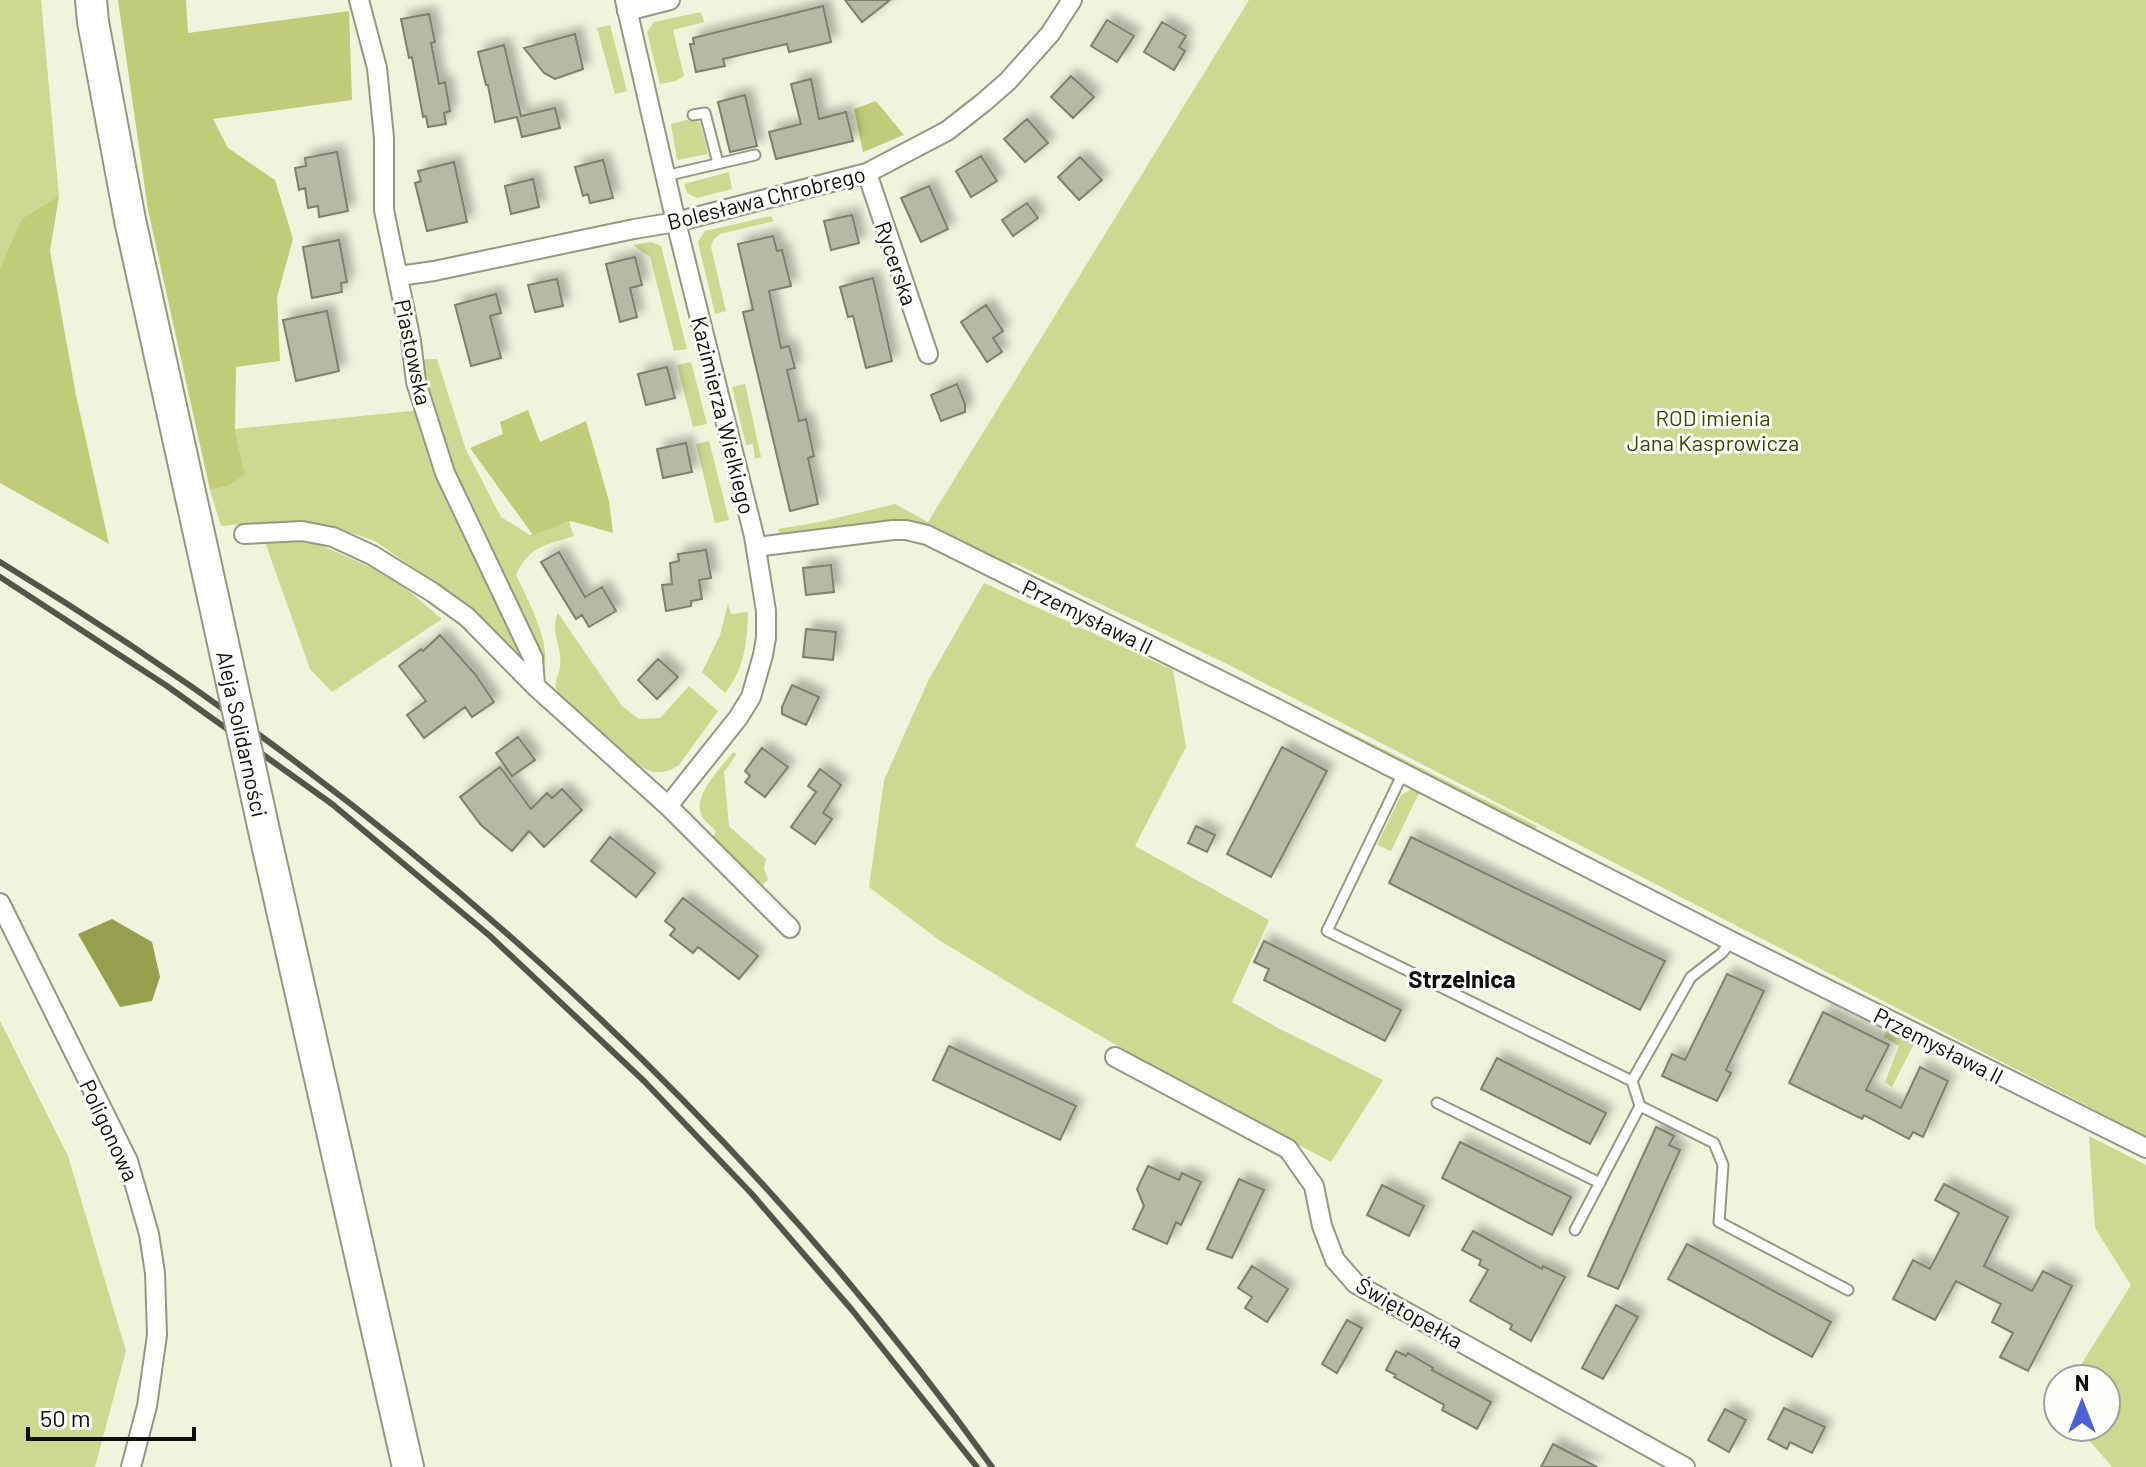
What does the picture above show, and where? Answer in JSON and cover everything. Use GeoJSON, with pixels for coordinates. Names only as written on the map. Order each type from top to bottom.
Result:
{"type":"FeatureCollection","features":[{"type":"Feature","properties":{"kind":"main road","name":"Aleja Solidarności"},"geometry":{"type":"LineString","coordinates":[[91,0],[130,220],[408,1467]]}},
{"type":"Feature","properties":{"kind":"street","name":"Piastowska"},"geometry":{"type":"LineString","coordinates":[[359,0],[377,68],[384,138],[384,210],[399,276],[416,382],[445,473],[533,658],[535,686]]}},
{"type":"Feature","properties":{"kind":"street"},"geometry":{"type":"LineString","coordinates":[[626,6],[670,0]]}},
{"type":"Feature","properties":{"kind":"street","name":"Bolesława Chrobrego"},"geometry":{"type":"LineString","coordinates":[[399,276],[676,222],[867,173],[947,131],[984,102],[1008,81],[1050,34],[1072,0]]}},
{"type":"Feature","properties":{"kind":"street","name":"Kazimierza Wielkiego"},"geometry":{"type":"LineString","coordinates":[[626,6],[756,547],[766,611],[766,638],[751,697],[668,806]]}},
{"type":"Feature","properties":{"kind":"street","name":"Rycerska"},"geometry":{"type":"LineString","coordinates":[[867,173],[928,354]]}},
{"type":"Feature","properties":{"kind":"street","name":"Przemysława II"},"geometry":{"type":"LineString","coordinates":[[756,547],[893,530],[916,531],[2146,1148]]}},
{"type":"Feature","properties":{"kind":"street"},"geometry":{"type":"LineString","coordinates":[[244,534],[302,531],[333,537],[372,555],[467,617],[535,686],[668,806],[790,928]]}},
{"type":"Feature","properties":{"kind":"street","name":"Poligonowa"},"geometry":{"type":"LineString","coordinates":[[0,903],[128,1161],[149,1234],[155,1273],[157,1335],[147,1406],[131,1467]]}},
{"type":"Feature","properties":{"kind":"street","name":"Świętopełka"},"geometry":{"type":"LineString","coordinates":[[1115,1057],[1288,1149],[1314,1186],[1322,1226],[1335,1260],[1356,1284],[1685,1467]]}},
{"type":"Feature","properties":{"kind":"lane"},"geometry":{"type":"LineString","coordinates":[[693,115],[705,113],[718,163]]}},
{"type":"Feature","properties":{"kind":"lane"},"geometry":{"type":"LineString","coordinates":[[665,176],[755,155]]}},
{"type":"Feature","properties":{"kind":"lane"},"geometry":{"type":"LineString","coordinates":[[1403,773],[1327,931],[1632,1081],[1640,1106],[1575,1230]]}},
{"type":"Feature","properties":{"kind":"lane"},"geometry":{"type":"LineString","coordinates":[[1632,1081],[1691,977],[1722,953],[1731,941]]}},
{"type":"Feature","properties":{"kind":"lane"},"geometry":{"type":"LineString","coordinates":[[1437,1103],[1600,1183]]}},
{"type":"Feature","properties":{"kind":"lane"},"geometry":{"type":"LineString","coordinates":[[1640,1106],[1714,1143],[1723,1165],[1719,1222],[1848,1290]]}},
{"type":"Feature","properties":{"kind":"green space"},"geometry":{"type":"Polygon","coordinates":[[[0,0],[41,0],[59,196],[22,220],[0,268],[0,0]]]}},
{"type":"Feature","properties":{"kind":"green space","name":"ROD imienia Jana Kasprowicza"},"geometry":{"type":"Polygon","coordinates":[[[1249,0],[2146,0],[2146,1136],[1225,663],[1012,562],[1009,568],[865,525],[780,534],[778,529],[895,504],[928,522],[1249,0]]]}},
{"type":"Feature","properties":{"kind":"green space"},"geometry":{"type":"Polygon","coordinates":[[[701,12],[704,22],[673,30],[684,76],[660,84],[647,32],[654,22],[701,12]]]}},
{"type":"Feature","properties":{"kind":"green space"},"geometry":{"type":"Polygon","coordinates":[[[610,25],[627,91],[615,94],[597,28],[610,25]]]}},
{"type":"Feature","properties":{"kind":"green space"},"geometry":{"type":"Polygon","coordinates":[[[686,120],[700,122],[708,154],[677,160],[671,124],[686,120]]]}},
{"type":"Feature","properties":{"kind":"green space"},"geometry":{"type":"Polygon","coordinates":[[[729,172],[732,189],[697,198],[687,193],[684,184],[729,172]]]}},
{"type":"Feature","properties":{"kind":"green space"},"geometry":{"type":"Polygon","coordinates":[[[771,216],[774,221],[720,234],[713,240],[711,247],[726,311],[715,314],[698,242],[705,231],[771,216]]]}},
{"type":"Feature","properties":{"kind":"green space"},"geometry":{"type":"Polygon","coordinates":[[[651,242],[661,246],[687,349],[674,351],[650,257],[633,245],[651,242]]]}},
{"type":"Feature","properties":{"kind":"green space"},"geometry":{"type":"Polygon","coordinates":[[[437,359],[466,450],[501,517],[530,535],[569,522],[574,536],[533,552],[516,575],[542,636],[545,661],[542,671],[449,464],[432,417],[421,362],[437,359]]]}},
{"type":"Feature","properties":{"kind":"green space"},"geometry":{"type":"Polygon","coordinates":[[[691,362],[707,424],[693,427],[677,365],[691,362]]]}},
{"type":"Feature","properties":{"kind":"green space"},"geometry":{"type":"Polygon","coordinates":[[[745,384],[761,457],[755,459],[753,444],[746,445],[732,387],[745,384]]]}},
{"type":"Feature","properties":{"kind":"green space"},"geometry":{"type":"Polygon","coordinates":[[[420,410],[530,670],[473,610],[375,541],[318,525],[221,526],[210,490],[228,486],[245,475],[235,429],[420,410]]]}},
{"type":"Feature","properties":{"kind":"green space"},"geometry":{"type":"Polygon","coordinates":[[[709,441],[729,520],[715,523],[696,444],[709,441]]]}},
{"type":"Feature","properties":{"kind":"green space"},"geometry":{"type":"Polygon","coordinates":[[[264,539],[311,541],[391,576],[442,619],[332,692],[310,669],[264,539]]]}},
{"type":"Feature","properties":{"kind":"green space"},"geometry":{"type":"Polygon","coordinates":[[[984,583],[1173,670],[1186,747],[1135,846],[1269,920],[1232,1002],[1383,1080],[1331,1162],[1195,1090],[1029,995],[939,940],[869,887],[884,780],[929,679],[984,583]]]}},
{"type":"Feature","properties":{"kind":"green space"},"geometry":{"type":"Polygon","coordinates":[[[728,603],[731,614],[748,612],[741,664],[725,693],[702,672],[720,635],[728,603]]]}},
{"type":"Feature","properties":{"kind":"green space"},"geometry":{"type":"Polygon","coordinates":[[[558,613],[622,706],[639,719],[660,718],[689,686],[718,711],[679,765],[658,772],[641,766],[600,735],[563,699],[556,684],[560,660],[555,626],[558,613]]]}},
{"type":"Feature","properties":{"kind":"green space"},"geometry":{"type":"Polygon","coordinates":[[[1339,727],[1537,826],[1535,831],[1337,730],[1339,727]]]}},
{"type":"Feature","properties":{"kind":"green space"},"geometry":{"type":"Polygon","coordinates":[[[733,752],[737,754],[724,772],[729,826],[766,859],[764,868],[768,880],[760,887],[713,837],[716,831],[703,818],[700,808],[709,782],[733,752]]]}},
{"type":"Feature","properties":{"kind":"green space"},"geometry":{"type":"Polygon","coordinates":[[[1410,790],[1420,791],[1391,851],[1377,845],[1401,795],[1410,790]]]}},
{"type":"Feature","properties":{"kind":"green space"},"geometry":{"type":"Polygon","coordinates":[[[0,1021],[68,1156],[126,1351],[95,1467],[0,1467],[0,1021]]]}},
{"type":"Feature","properties":{"kind":"green space"},"geometry":{"type":"Polygon","coordinates":[[[1887,1028],[1915,1042],[1892,1087],[1885,1082],[1899,1046],[1884,1037],[1887,1028]]]}},
{"type":"Feature","properties":{"kind":"green space"},"geometry":{"type":"Polygon","coordinates":[[[2089,1136],[2146,1165],[2146,1467],[2112,1467],[2092,1443],[2122,1443],[2122,1363],[2082,1363],[2131,1285],[2095,1228],[2089,1136]]]}},
{"type":"Feature","properties":{"kind":"shaded area"},"geometry":{"type":"Polygon","coordinates":[[[118,0],[186,0],[188,33],[349,11],[352,100],[213,119],[228,148],[275,180],[293,239],[277,297],[280,361],[236,367],[235,429],[245,475],[228,486],[210,490],[148,210],[118,0]]]}},
{"type":"Feature","properties":{"kind":"shaded area"},"geometry":{"type":"Polygon","coordinates":[[[876,101],[904,135],[863,152],[854,109],[876,101]]]}},
{"type":"Feature","properties":{"kind":"shaded area"},"geometry":{"type":"Polygon","coordinates":[[[59,196],[50,251],[76,395],[109,544],[0,483],[0,268],[22,219],[59,196]]]}},
{"type":"Feature","properties":{"kind":"shaded area"},"geometry":{"type":"Polygon","coordinates":[[[528,410],[540,442],[586,421],[609,501],[613,533],[571,521],[533,535],[470,448],[503,434],[500,422],[528,410]]]}},
{"type":"Feature","properties":{"kind":"shaded area"},"geometry":{"type":"Polygon","coordinates":[[[112,919],[152,942],[160,977],[152,1001],[120,1007],[78,934],[112,919]]]}},
{"type":"Feature","properties":{"kind":"building"},"geometry":{"type":"Polygon","coordinates":[[[845,0],[890,0],[862,22],[845,0]]]}},
{"type":"Feature","properties":{"kind":"building"},"geometry":{"type":"Polygon","coordinates":[[[823,6],[831,42],[789,52],[787,44],[723,59],[725,66],[696,72],[690,44],[694,44],[693,38],[823,6]]]}},
{"type":"Feature","properties":{"kind":"building"},"geometry":{"type":"Polygon","coordinates":[[[429,14],[439,84],[445,82],[450,111],[444,113],[446,124],[428,127],[426,116],[423,117],[412,57],[409,58],[401,19],[429,14]]]}},
{"type":"Feature","properties":{"kind":"building"},"geometry":{"type":"Polygon","coordinates":[[[1107,20],[1134,36],[1117,62],[1091,46],[1107,20]]]}},
{"type":"Feature","properties":{"kind":"building"},"geometry":{"type":"Polygon","coordinates":[[[1162,22],[1186,36],[1179,47],[1185,51],[1174,70],[1144,52],[1162,22]]]}},
{"type":"Feature","properties":{"kind":"building"},"geometry":{"type":"Polygon","coordinates":[[[575,34],[583,69],[555,79],[544,73],[524,48],[575,34]]]}},
{"type":"Feature","properties":{"kind":"building"},"geometry":{"type":"Polygon","coordinates":[[[504,45],[521,116],[555,108],[560,128],[522,137],[517,117],[495,122],[478,52],[504,45]]]}},
{"type":"Feature","properties":{"kind":"building"},"geometry":{"type":"Polygon","coordinates":[[[1071,76],[1094,97],[1073,118],[1051,97],[1071,76]]]}},
{"type":"Feature","properties":{"kind":"building"},"geometry":{"type":"Polygon","coordinates":[[[811,79],[819,119],[846,112],[853,141],[776,159],[769,132],[801,124],[791,84],[811,79]]]}},
{"type":"Feature","properties":{"kind":"building"},"geometry":{"type":"Polygon","coordinates":[[[745,95],[757,146],[730,152],[718,102],[745,95]]]}},
{"type":"Feature","properties":{"kind":"building"},"geometry":{"type":"Polygon","coordinates":[[[1027,119],[1048,143],[1025,162],[1004,139],[1027,119]]]}},
{"type":"Feature","properties":{"kind":"building"},"geometry":{"type":"Polygon","coordinates":[[[337,152],[348,211],[319,217],[318,206],[308,208],[305,188],[299,190],[295,168],[306,166],[305,158],[337,152]]]}},
{"type":"Feature","properties":{"kind":"building"},"geometry":{"type":"Polygon","coordinates":[[[981,156],[997,181],[971,197],[956,171],[981,156]]]}},
{"type":"Feature","properties":{"kind":"building"},"geometry":{"type":"Polygon","coordinates":[[[1080,157],[1102,180],[1079,200],[1058,177],[1080,157]]]}},
{"type":"Feature","properties":{"kind":"building"},"geometry":{"type":"Polygon","coordinates":[[[603,160],[613,198],[590,203],[588,194],[583,196],[575,167],[603,160]]]}},
{"type":"Feature","properties":{"kind":"building"},"geometry":{"type":"Polygon","coordinates":[[[454,162],[467,222],[427,231],[415,183],[421,181],[418,171],[454,162]]]}},
{"type":"Feature","properties":{"kind":"building"},"geometry":{"type":"Polygon","coordinates":[[[533,179],[539,207],[511,214],[505,186],[533,179]]]}},
{"type":"Feature","properties":{"kind":"building"},"geometry":{"type":"Polygon","coordinates":[[[929,186],[948,229],[921,242],[901,198],[929,186]]]}},
{"type":"Feature","properties":{"kind":"building"},"geometry":{"type":"Polygon","coordinates":[[[1027,203],[1038,218],[1013,236],[1002,220],[1027,203]]]}},
{"type":"Feature","properties":{"kind":"building"},"geometry":{"type":"Polygon","coordinates":[[[852,215],[859,243],[831,250],[824,221],[852,215]]]}},
{"type":"Feature","properties":{"kind":"building"},"geometry":{"type":"Polygon","coordinates":[[[773,236],[777,251],[782,250],[791,286],[769,291],[781,348],[789,346],[795,368],[787,370],[799,421],[806,419],[814,456],[808,458],[818,504],[790,511],[743,312],[753,310],[738,244],[773,236]]]}},
{"type":"Feature","properties":{"kind":"building"},"geometry":{"type":"Polygon","coordinates":[[[339,240],[347,282],[341,283],[342,292],[312,298],[303,247],[339,240]]]}},
{"type":"Feature","properties":{"kind":"building"},"geometry":{"type":"Polygon","coordinates":[[[635,257],[642,285],[630,288],[637,317],[620,322],[606,264],[635,257]]]}},
{"type":"Feature","properties":{"kind":"building"},"geometry":{"type":"Polygon","coordinates":[[[873,278],[892,361],[866,368],[853,316],[848,317],[840,287],[873,278]]]}},
{"type":"Feature","properties":{"kind":"building"},"geometry":{"type":"Polygon","coordinates":[[[557,279],[563,306],[535,312],[528,285],[557,279]]]}},
{"type":"Feature","properties":{"kind":"building"},"geometry":{"type":"Polygon","coordinates":[[[496,294],[501,313],[490,316],[501,358],[471,366],[455,305],[496,294]]]}},
{"type":"Feature","properties":{"kind":"building"},"geometry":{"type":"Polygon","coordinates":[[[986,305],[1003,331],[993,338],[1002,352],[987,362],[961,322],[986,305]]]}},
{"type":"Feature","properties":{"kind":"building"},"geometry":{"type":"Polygon","coordinates":[[[327,311],[339,371],[296,381],[283,320],[327,311]]]}},
{"type":"Feature","properties":{"kind":"building"},"geometry":{"type":"Polygon","coordinates":[[[667,367],[675,398],[646,405],[638,374],[667,367]]]}},
{"type":"Feature","properties":{"kind":"building"},"geometry":{"type":"Polygon","coordinates":[[[957,384],[965,412],[941,421],[931,395],[957,384]]]}},
{"type":"Feature","properties":{"kind":"building"},"geometry":{"type":"Polygon","coordinates":[[[686,443],[692,472],[663,478],[657,449],[686,443]]]}},
{"type":"Feature","properties":{"kind":"building"},"geometry":{"type":"Polygon","coordinates":[[[706,550],[711,578],[699,580],[702,599],[691,601],[691,606],[666,611],[662,585],[672,584],[670,563],[679,561],[678,554],[706,550]]]}},
{"type":"Feature","properties":{"kind":"building"},"geometry":{"type":"Polygon","coordinates":[[[559,552],[585,597],[602,587],[616,611],[589,627],[582,615],[576,619],[541,562],[559,552]]]}},
{"type":"Feature","properties":{"kind":"building"},"geometry":{"type":"Polygon","coordinates":[[[831,565],[834,592],[806,595],[803,568],[831,565]]]}},
{"type":"Feature","properties":{"kind":"building"},"geometry":{"type":"Polygon","coordinates":[[[806,629],[836,632],[833,660],[803,657],[806,629]]]}},
{"type":"Feature","properties":{"kind":"building"},"geometry":{"type":"Polygon","coordinates":[[[440,635],[475,674],[494,702],[472,717],[465,707],[424,738],[407,715],[426,701],[399,666],[421,649],[423,651],[440,635]]]}},
{"type":"Feature","properties":{"kind":"building"},"geometry":{"type":"Polygon","coordinates":[[[658,659],[678,677],[657,699],[638,680],[658,659]]]}},
{"type":"Feature","properties":{"kind":"building"},"geometry":{"type":"Polygon","coordinates":[[[792,685],[819,697],[806,725],[782,714],[792,685]]]}},
{"type":"Feature","properties":{"kind":"building"},"geometry":{"type":"Polygon","coordinates":[[[518,737],[535,760],[512,776],[496,753],[518,737]]]}},
{"type":"Feature","properties":{"kind":"building"},"geometry":{"type":"Polygon","coordinates":[[[1282,747],[1327,771],[1271,877],[1227,854],[1282,747]]]}},
{"type":"Feature","properties":{"kind":"building"},"geometry":{"type":"Polygon","coordinates":[[[762,748],[788,767],[765,797],[745,782],[750,776],[745,771],[762,748]]]}},
{"type":"Feature","properties":{"kind":"building"},"geometry":{"type":"Polygon","coordinates":[[[500,767],[531,809],[547,793],[552,798],[562,789],[582,810],[544,847],[529,831],[512,851],[481,825],[460,797],[500,767]]]}},
{"type":"Feature","properties":{"kind":"building"},"geometry":{"type":"Polygon","coordinates":[[[820,769],[841,785],[823,813],[832,819],[815,844],[791,827],[816,792],[808,786],[820,769]]]}},
{"type":"Feature","properties":{"kind":"building"},"geometry":{"type":"Polygon","coordinates":[[[1196,826],[1215,835],[1207,852],[1188,843],[1196,826]]]}},
{"type":"Feature","properties":{"kind":"building"},"geometry":{"type":"Polygon","coordinates":[[[610,837],[655,873],[636,897],[591,861],[610,837]]]}},
{"type":"Feature","properties":{"kind":"building"},"geometry":{"type":"Polygon","coordinates":[[[1411,837],[1665,961],[1640,1010],[1389,883],[1411,837]]]}},
{"type":"Feature","properties":{"kind":"building"},"geometry":{"type":"Polygon","coordinates":[[[683,898],[758,956],[739,979],[698,947],[693,953],[670,935],[675,929],[665,921],[683,898]]]}},
{"type":"Feature","properties":{"kind":"building"},"geometry":{"type":"Polygon","coordinates":[[[1264,941],[1401,1010],[1385,1041],[1264,980],[1269,969],[1254,962],[1264,941]]]}},
{"type":"Feature","properties":{"kind":"building"},"geometry":{"type":"Polygon","coordinates":[[[1727,974],[1764,991],[1726,1070],[1731,1073],[1717,1101],[1662,1076],[1672,1054],[1685,1060],[1727,974]]]}},
{"type":"Feature","properties":{"kind":"building"},"geometry":{"type":"Polygon","coordinates":[[[1823,1012],[1889,1045],[1866,1090],[1901,1108],[1920,1067],[1948,1081],[1923,1137],[1913,1132],[1909,1139],[1864,1115],[1862,1119],[1789,1083],[1823,1012]]]}},
{"type":"Feature","properties":{"kind":"building"},"geometry":{"type":"Polygon","coordinates":[[[949,1046],[1076,1106],[1060,1140],[933,1080],[949,1046]]]}},
{"type":"Feature","properties":{"kind":"building"},"geometry":{"type":"Polygon","coordinates":[[[1497,1058],[1606,1113],[1590,1144],[1481,1089],[1497,1058]]]}},
{"type":"Feature","properties":{"kind":"building"},"geometry":{"type":"Polygon","coordinates":[[[1656,1127],[1674,1136],[1669,1145],[1680,1150],[1618,1289],[1588,1276],[1656,1127]]]}},
{"type":"Feature","properties":{"kind":"building"},"geometry":{"type":"Polygon","coordinates":[[[1460,1142],[1571,1197],[1552,1235],[1442,1178],[1460,1142]]]}},
{"type":"Feature","properties":{"kind":"building"},"geometry":{"type":"Polygon","coordinates":[[[1148,1166],[1179,1180],[1182,1173],[1201,1182],[1181,1225],[1176,1222],[1167,1244],[1133,1229],[1144,1206],[1137,1189],[1148,1166]]]}},
{"type":"Feature","properties":{"kind":"building"},"geometry":{"type":"Polygon","coordinates":[[[1239,1179],[1264,1190],[1232,1258],[1207,1249],[1239,1179]]]}},
{"type":"Feature","properties":{"kind":"building"},"geometry":{"type":"Polygon","coordinates":[[[1944,1184],[2008,1217],[1984,1266],[2032,1291],[2043,1271],[2072,1286],[2028,1371],[2000,1357],[2013,1333],[1992,1322],[2001,1304],[1956,1281],[1935,1320],[1893,1299],[1913,1260],[1930,1269],[1959,1213],[1935,1200],[1944,1184]]]}},
{"type":"Feature","properties":{"kind":"building"},"geometry":{"type":"Polygon","coordinates":[[[1382,1185],[1424,1206],[1409,1236],[1367,1215],[1382,1185]]]}},
{"type":"Feature","properties":{"kind":"building"},"geometry":{"type":"Polygon","coordinates":[[[1473,1231],[1542,1269],[1543,1266],[1565,1277],[1531,1341],[1510,1329],[1512,1325],[1470,1301],[1488,1270],[1479,1265],[1481,1260],[1462,1250],[1473,1231]]]}},
{"type":"Feature","properties":{"kind":"building"},"geometry":{"type":"Polygon","coordinates":[[[1687,1244],[1831,1322],[1812,1357],[1668,1279],[1687,1244]]]}},
{"type":"Feature","properties":{"kind":"building"},"geometry":{"type":"Polygon","coordinates":[[[1252,1266],[1288,1289],[1267,1322],[1245,1308],[1252,1297],[1238,1288],[1252,1266]]]}},
{"type":"Feature","properties":{"kind":"building"},"geometry":{"type":"Polygon","coordinates":[[[1616,1305],[1638,1317],[1603,1379],[1582,1368],[1616,1305]]]}},
{"type":"Feature","properties":{"kind":"building"},"geometry":{"type":"Polygon","coordinates":[[[1347,1320],[1362,1328],[1337,1373],[1322,1364],[1347,1320]]]}},
{"type":"Feature","properties":{"kind":"building"},"geometry":{"type":"Polygon","coordinates":[[[1396,1351],[1406,1356],[1408,1353],[1432,1370],[1491,1402],[1477,1429],[1442,1410],[1444,1405],[1386,1370],[1396,1351]]]}},
{"type":"Feature","properties":{"kind":"building"},"geometry":{"type":"Polygon","coordinates":[[[1784,1408],[1825,1427],[1812,1453],[1790,1442],[1787,1449],[1768,1439],[1784,1408]]]}},
{"type":"Feature","properties":{"kind":"building"},"geometry":{"type":"Polygon","coordinates":[[[1725,1409],[1746,1420],[1729,1452],[1708,1440],[1725,1409]]]}},
{"type":"Feature","properties":{"kind":"building"},"geometry":{"type":"Polygon","coordinates":[[[1553,1444],[1597,1467],[1541,1467],[1553,1444]]]}},
{"type":"Feature","properties":{"kind":"railway"},"geometry":{"type":"LineString","coordinates":[[0,562],[142,653],[280,751],[414,854],[542,965],[664,1081],[780,1204],[890,1332],[992,1467]]}},
{"type":"Feature","properties":{"kind":"railway"},"geometry":{"type":"LineString","coordinates":[[0,577],[167,686],[332,804],[490,936],[644,1081],[751,1193],[852,1310],[977,1467]]}},
{"type":"Feature","properties":{"kind":"district","name":"Strzelnica"},"geometry":{"type":"Point","coordinates":[1462,978]}}]}
